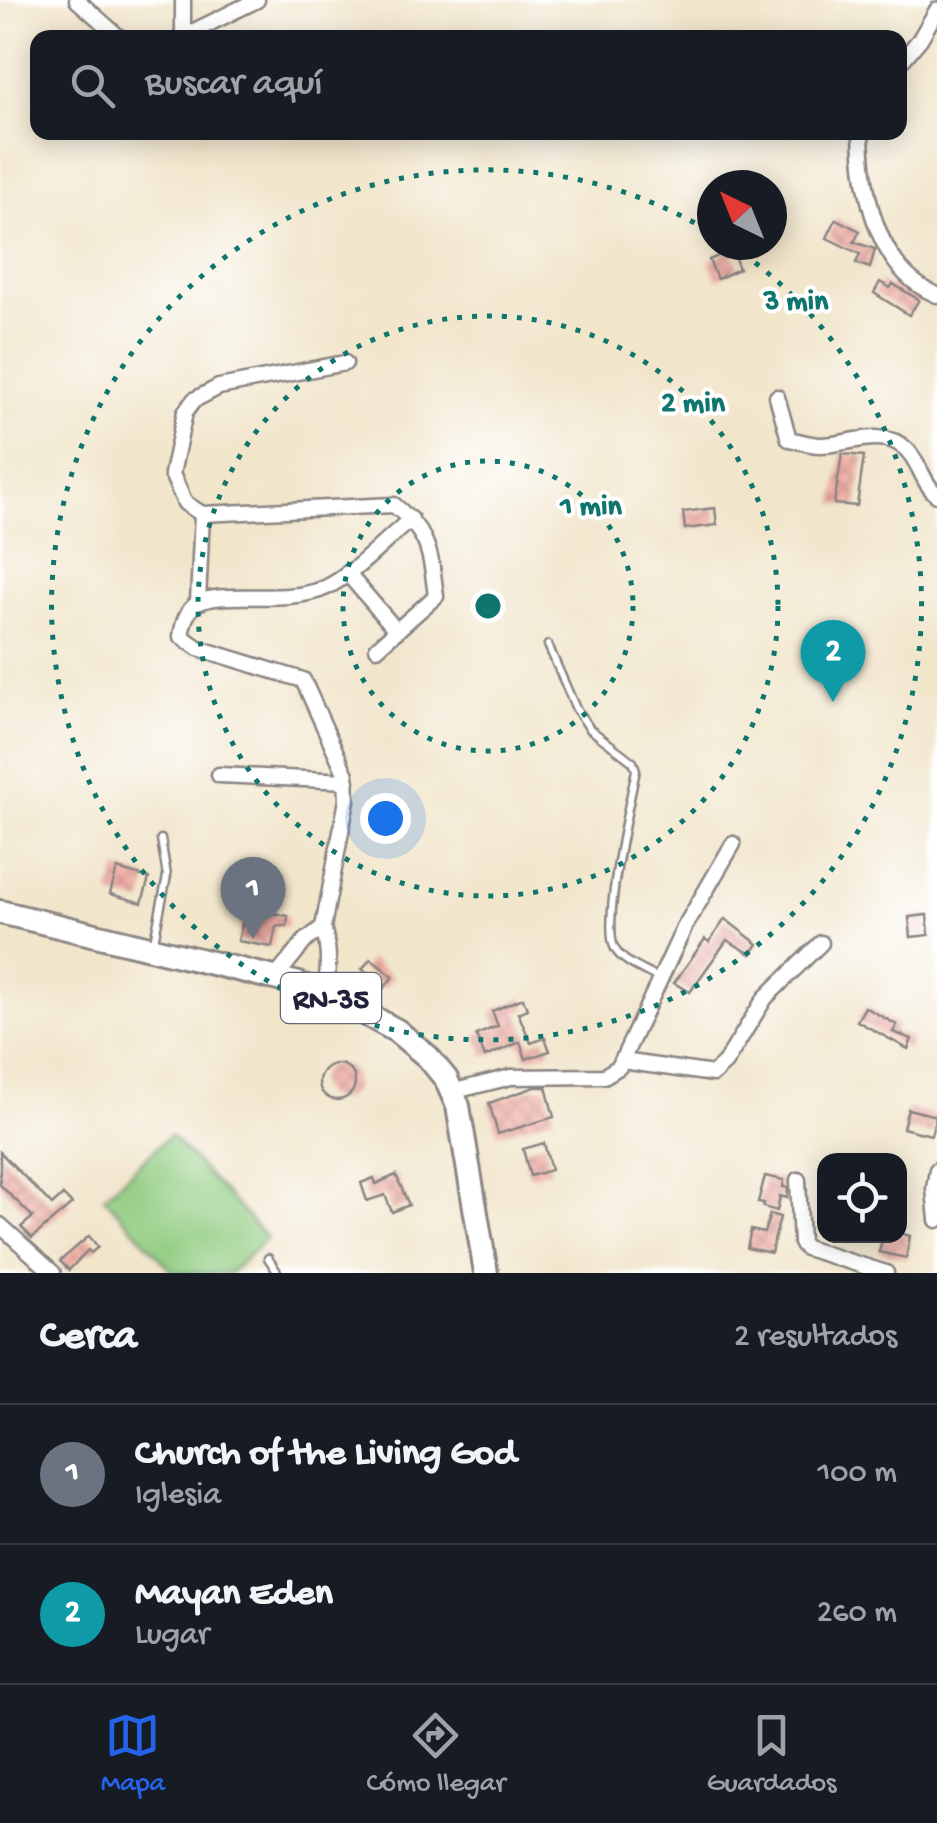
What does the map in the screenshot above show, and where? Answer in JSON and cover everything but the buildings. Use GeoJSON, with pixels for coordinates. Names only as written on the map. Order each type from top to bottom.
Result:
{"type":"FeatureCollection","features":[{"type":"Feature","properties":{"kind":"main road","name":"RN-35"},"geometry":{"type":"LineString","coordinates":[[0,912],[276,978],[324,995],[397,1031],[428,1056],[458,1106],[486,1273]]}},
{"type":"Feature","properties":{"kind":"street"},"geometry":{"type":"LineString","coordinates":[[77,0],[111,30]]}},
{"type":"Feature","properties":{"kind":"street"},"geometry":{"type":"LineString","coordinates":[[182,30],[183,0]]}},
{"type":"Feature","properties":{"kind":"street"},"geometry":{"type":"LineString","coordinates":[[196,30],[257,0]]}},
{"type":"Feature","properties":{"kind":"street"},"geometry":{"type":"LineString","coordinates":[[907,55],[937,10]]}},
{"type":"Feature","properties":{"kind":"street"},"geometry":{"type":"LineString","coordinates":[[862,140],[868,196],[890,254],[918,287],[937,295]]}},
{"type":"Feature","properties":{"kind":"street"},"geometry":{"type":"LineString","coordinates":[[345,363],[219,387],[194,400],[184,412],[172,474],[184,503],[202,514],[394,504],[419,527],[430,554],[436,596],[377,648]]}},
{"type":"Feature","properties":{"kind":"street"},"geometry":{"type":"LineString","coordinates":[[777,397],[788,439],[820,445],[887,439],[904,446],[937,495]]}},
{"type":"Feature","properties":{"kind":"street"},"geometry":{"type":"LineString","coordinates":[[198,602],[202,514]]}},
{"type":"Feature","properties":{"kind":"street"},"geometry":{"type":"LineString","coordinates":[[324,995],[329,971],[323,926],[347,800],[346,781],[303,680],[198,648],[181,636],[187,614],[198,602],[214,598],[287,598],[327,587],[410,519]]}},
{"type":"Feature","properties":{"kind":"street"},"geometry":{"type":"LineString","coordinates":[[347,574],[397,631]]}},
{"type":"Feature","properties":{"kind":"street"},"geometry":{"type":"LineString","coordinates":[[219,775],[346,781]]}},
{"type":"Feature","properties":{"kind":"street"},"geometry":{"type":"LineString","coordinates":[[452,1092],[511,1077],[604,1076],[619,1067],[684,928],[732,844]]}},
{"type":"Feature","properties":{"kind":"street"},"geometry":{"type":"LineString","coordinates":[[276,978],[304,941],[323,926]]}},
{"type":"Feature","properties":{"kind":"street"},"geometry":{"type":"LineString","coordinates":[[622,1061],[713,1074],[765,998],[821,943]]}},
{"type":"Feature","properties":{"kind":"street"},"geometry":{"type":"LineString","coordinates":[[937,1170],[937,1220]]}},
{"type":"Feature","properties":{"kind":"street"},"geometry":{"type":"LineString","coordinates":[[798,1180],[801,1243],[806,1248],[886,1273]]}},
{"type":"Feature","properties":{"kind":"street"},"geometry":{"type":"LineString","coordinates":[[0,1224],[53,1273]]}},
{"type":"Feature","properties":{"kind":"lane"},"geometry":{"type":"LineString","coordinates":[[548,645],[576,710],[590,729],[633,762],[636,770],[616,861],[612,942],[622,957],[661,980]]}},
{"type":"Feature","properties":{"kind":"lane"},"geometry":{"type":"LineString","coordinates":[[152,948],[166,876],[161,839]]}},
{"type":"Feature","properties":{"kind":"lane"},"geometry":{"type":"LineString","coordinates":[[268,1258],[278,1273]]}},
{"type":"Feature","properties":{"kind":"green space"},"geometry":{"type":"Polygon","coordinates":[[[170,1135],[267,1238],[230,1273],[174,1273],[104,1197],[170,1135]]]}},
{"type":"Feature","properties":{"kind":"place","name":"Mayan Eden"},"geometry":{"type":"Point","coordinates":[833,702]}},
{"type":"Feature","properties":{"kind":"place","name":"Church of the Living God"},"geometry":{"type":"Point","coordinates":[253,939]}}]}
